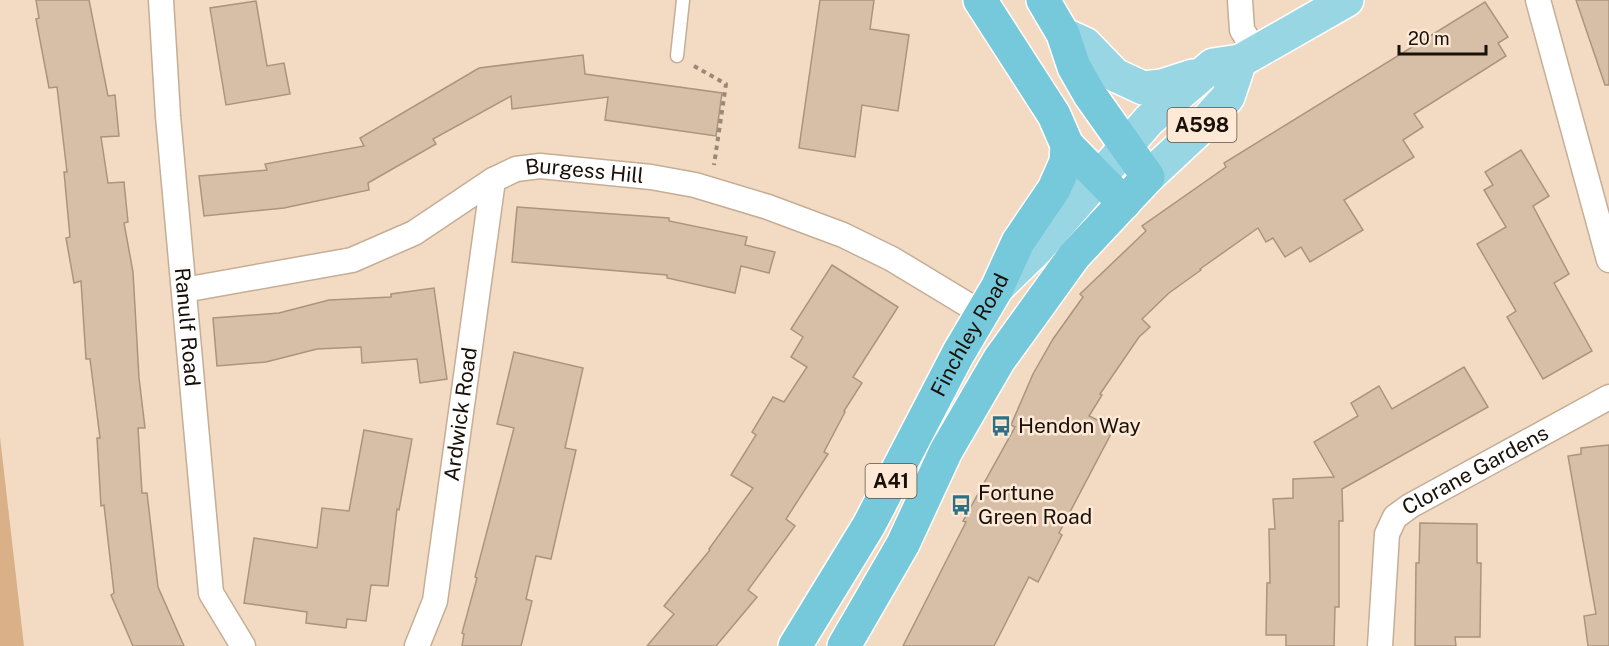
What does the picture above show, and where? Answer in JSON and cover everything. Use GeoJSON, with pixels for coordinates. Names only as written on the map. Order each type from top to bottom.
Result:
{"type":"FeatureCollection","features":[{"type":"Feature","properties":{"kind":"highway"},"geometry":{"type":"LineString","coordinates":[[980,0],[1054,115],[1067,145],[1124,203]]}},
{"type":"Feature","properties":{"kind":"highway"},"geometry":{"type":"LineString","coordinates":[[1043,0],[1063,34],[1074,67],[1125,147],[1148,177]]}},
{"type":"Feature","properties":{"kind":"highway","name":"A41"},"geometry":{"type":"LineString","coordinates":[[990,301],[1018,242],[1054,189],[1066,162],[1067,145]]}},
{"type":"Feature","properties":{"kind":"highway","name":"Finchley Road"},"geometry":{"type":"LineString","coordinates":[[844,646],[903,544],[946,451],[999,360],[1074,256],[1148,177]]}},
{"type":"Feature","properties":{"kind":"highway","name":"Finchley Road"},"geometry":{"type":"LineString","coordinates":[[795,646],[869,525],[957,354],[990,301]]}},
{"type":"Feature","properties":{"kind":"main road","name":"Finchley Road"},"geometry":{"type":"LineString","coordinates":[[990,301],[1149,120],[1236,59],[1347,0]]}},
{"type":"Feature","properties":{"kind":"main road"},"geometry":{"type":"LineString","coordinates":[[1063,34],[1085,44],[1115,75],[1143,88],[1162,86],[1236,59]]}},
{"type":"Feature","properties":{"kind":"main road","name":"Finchley Road"},"geometry":{"type":"LineString","coordinates":[[1148,177],[1195,134],[1228,96],[1236,59]]}},
{"type":"Feature","properties":{"kind":"street","name":"Ranulf Road"},"geometry":{"type":"LineString","coordinates":[[161,0],[184,290],[212,593],[243,646]]}},
{"type":"Feature","properties":{"kind":"street"},"geometry":{"type":"LineString","coordinates":[[1236,59],[1242,30],[1240,0]]}},
{"type":"Feature","properties":{"kind":"street"},"geometry":{"type":"LineString","coordinates":[[1539,0],[1609,260]]}},
{"type":"Feature","properties":{"kind":"street","name":"Burgess Hill"},"geometry":{"type":"LineString","coordinates":[[184,290],[352,261],[414,233],[493,180],[516,169],[540,166],[651,177],[711,189],[843,236],[990,301]]}},
{"type":"Feature","properties":{"kind":"street","name":"Ardwick Road"},"geometry":{"type":"LineString","coordinates":[[417,646],[435,601],[493,180]]}},
{"type":"Feature","properties":{"kind":"street","name":"Clorane Gardens"},"geometry":{"type":"LineString","coordinates":[[1380,646],[1387,534],[1395,517],[1435,492],[1609,397]]}},
{"type":"Feature","properties":{"kind":"lane"},"geometry":{"type":"LineString","coordinates":[[677,56],[683,0]]}},
{"type":"Feature","properties":{"kind":"path"},"geometry":{"type":"LineString","coordinates":[[677,56],[726,84],[711,189]]}},
{"type":"Feature","properties":{"kind":"shaded area"},"geometry":{"type":"Polygon","coordinates":[[[0,437],[24,646],[0,646],[0,437]]]}},
{"type":"Feature","properties":{"kind":"building"},"geometry":{"type":"Polygon","coordinates":[[[36,0],[89,0],[108,96],[115,95],[119,136],[101,137],[108,183],[124,182],[128,222],[124,223],[133,272],[139,378],[145,428],[138,428],[142,493],[147,493],[158,587],[184,646],[133,646],[111,595],[114,593],[104,505],[101,506],[97,438],[100,438],[90,359],[86,359],[81,281],[74,283],[66,238],[70,237],[64,172],[67,172],[57,87],[49,88],[36,19],[39,18],[36,0]]]}},
{"type":"Feature","properties":{"kind":"building"},"geometry":{"type":"Polygon","coordinates":[[[820,0],[874,0],[870,29],[909,35],[898,111],[862,105],[855,157],[799,148],[820,0]]]}},
{"type":"Feature","properties":{"kind":"building"},"geometry":{"type":"Polygon","coordinates":[[[1576,0],[1609,0],[1609,85],[1605,85],[1576,0]]]}},
{"type":"Feature","properties":{"kind":"building"},"geometry":{"type":"Polygon","coordinates":[[[256,1],[267,66],[284,63],[290,94],[226,105],[210,8],[256,1]]]}},
{"type":"Feature","properties":{"kind":"building"},"geometry":{"type":"Polygon","coordinates":[[[1485,2],[1508,37],[1498,43],[1506,56],[1414,114],[1423,127],[1403,140],[1414,157],[1344,200],[1363,230],[1310,262],[1301,247],[1285,257],[1273,238],[1266,242],[1258,228],[1169,293],[1142,319],[1150,327],[1139,337],[1100,394],[1102,395],[1089,416],[1114,428],[1059,533],[1062,535],[1038,582],[1029,577],[994,646],[903,646],[966,522],[963,521],[1015,427],[1011,425],[1033,374],[1053,339],[1083,297],[1080,294],[1146,231],[1142,226],[1226,167],[1224,163],[1485,2]]]}},
{"type":"Feature","properties":{"kind":"building"},"geometry":{"type":"Polygon","coordinates":[[[583,55],[585,74],[722,93],[716,136],[605,120],[608,97],[512,109],[511,96],[433,139],[436,144],[368,183],[369,190],[284,208],[204,216],[199,176],[267,170],[265,164],[364,146],[360,138],[479,68],[583,55]]]}},
{"type":"Feature","properties":{"kind":"building"},"geometry":{"type":"Polygon","coordinates":[[[1521,150],[1549,196],[1533,206],[1569,274],[1554,283],[1592,351],[1543,379],[1507,317],[1516,311],[1477,244],[1506,227],[1484,190],[1493,185],[1485,172],[1521,150]]]}},
{"type":"Feature","properties":{"kind":"building"},"geometry":{"type":"Polygon","coordinates":[[[517,207],[669,218],[669,221],[747,237],[745,245],[775,252],[769,273],[741,266],[735,293],[667,278],[667,275],[512,262],[517,207]]]}},
{"type":"Feature","properties":{"kind":"building"},"geometry":{"type":"Polygon","coordinates":[[[832,265],[898,307],[853,377],[862,383],[844,411],[824,452],[828,454],[786,519],[795,526],[748,590],[757,597],[716,646],[647,646],[674,614],[664,606],[710,550],[753,488],[731,475],[756,435],[752,432],[773,397],[784,402],[807,367],[791,357],[803,337],[791,329],[832,265]]]}},
{"type":"Feature","properties":{"kind":"building"},"geometry":{"type":"Polygon","coordinates":[[[434,288],[447,379],[420,383],[417,359],[362,363],[361,347],[317,349],[266,362],[217,366],[213,318],[279,313],[329,300],[391,297],[391,294],[434,288]]]}},
{"type":"Feature","properties":{"kind":"building"},"geometry":{"type":"Polygon","coordinates":[[[514,352],[583,368],[565,448],[576,450],[551,559],[536,556],[526,599],[532,601],[521,646],[462,646],[464,634],[462,633],[477,578],[475,577],[514,428],[497,424],[514,352]]]}},
{"type":"Feature","properties":{"kind":"building"},"geometry":{"type":"Polygon","coordinates":[[[1464,367],[1488,407],[1342,489],[1343,521],[1339,521],[1339,607],[1335,607],[1334,646],[1286,646],[1286,635],[1266,635],[1267,583],[1270,583],[1269,529],[1275,529],[1273,499],[1293,498],[1293,479],[1334,477],[1314,442],[1358,416],[1351,403],[1379,386],[1392,409],[1464,367]]]}},
{"type":"Feature","properties":{"kind":"building"},"geometry":{"type":"Polygon","coordinates":[[[364,430],[412,439],[399,510],[397,509],[388,586],[371,585],[366,621],[347,619],[346,628],[306,623],[307,612],[244,603],[254,538],[317,548],[322,508],[349,511],[364,430]]]}},
{"type":"Feature","properties":{"kind":"building"},"geometry":{"type":"Polygon","coordinates":[[[1609,445],[1609,646],[1588,646],[1584,616],[1596,614],[1568,456],[1581,454],[1581,448],[1609,445]]]}},
{"type":"Feature","properties":{"kind":"building"},"geometry":{"type":"Polygon","coordinates":[[[1420,523],[1477,524],[1477,563],[1481,563],[1480,637],[1455,637],[1456,646],[1415,646],[1416,563],[1419,563],[1420,523]]]}},
{"type":"Feature","properties":{"kind":"place","name":"Hendon Way"},"geometry":{"type":"Point","coordinates":[1001,426]}},
{"type":"Feature","properties":{"kind":"place","name":"Fortune Green Road"},"geometry":{"type":"Point","coordinates":[961,505]}}]}
